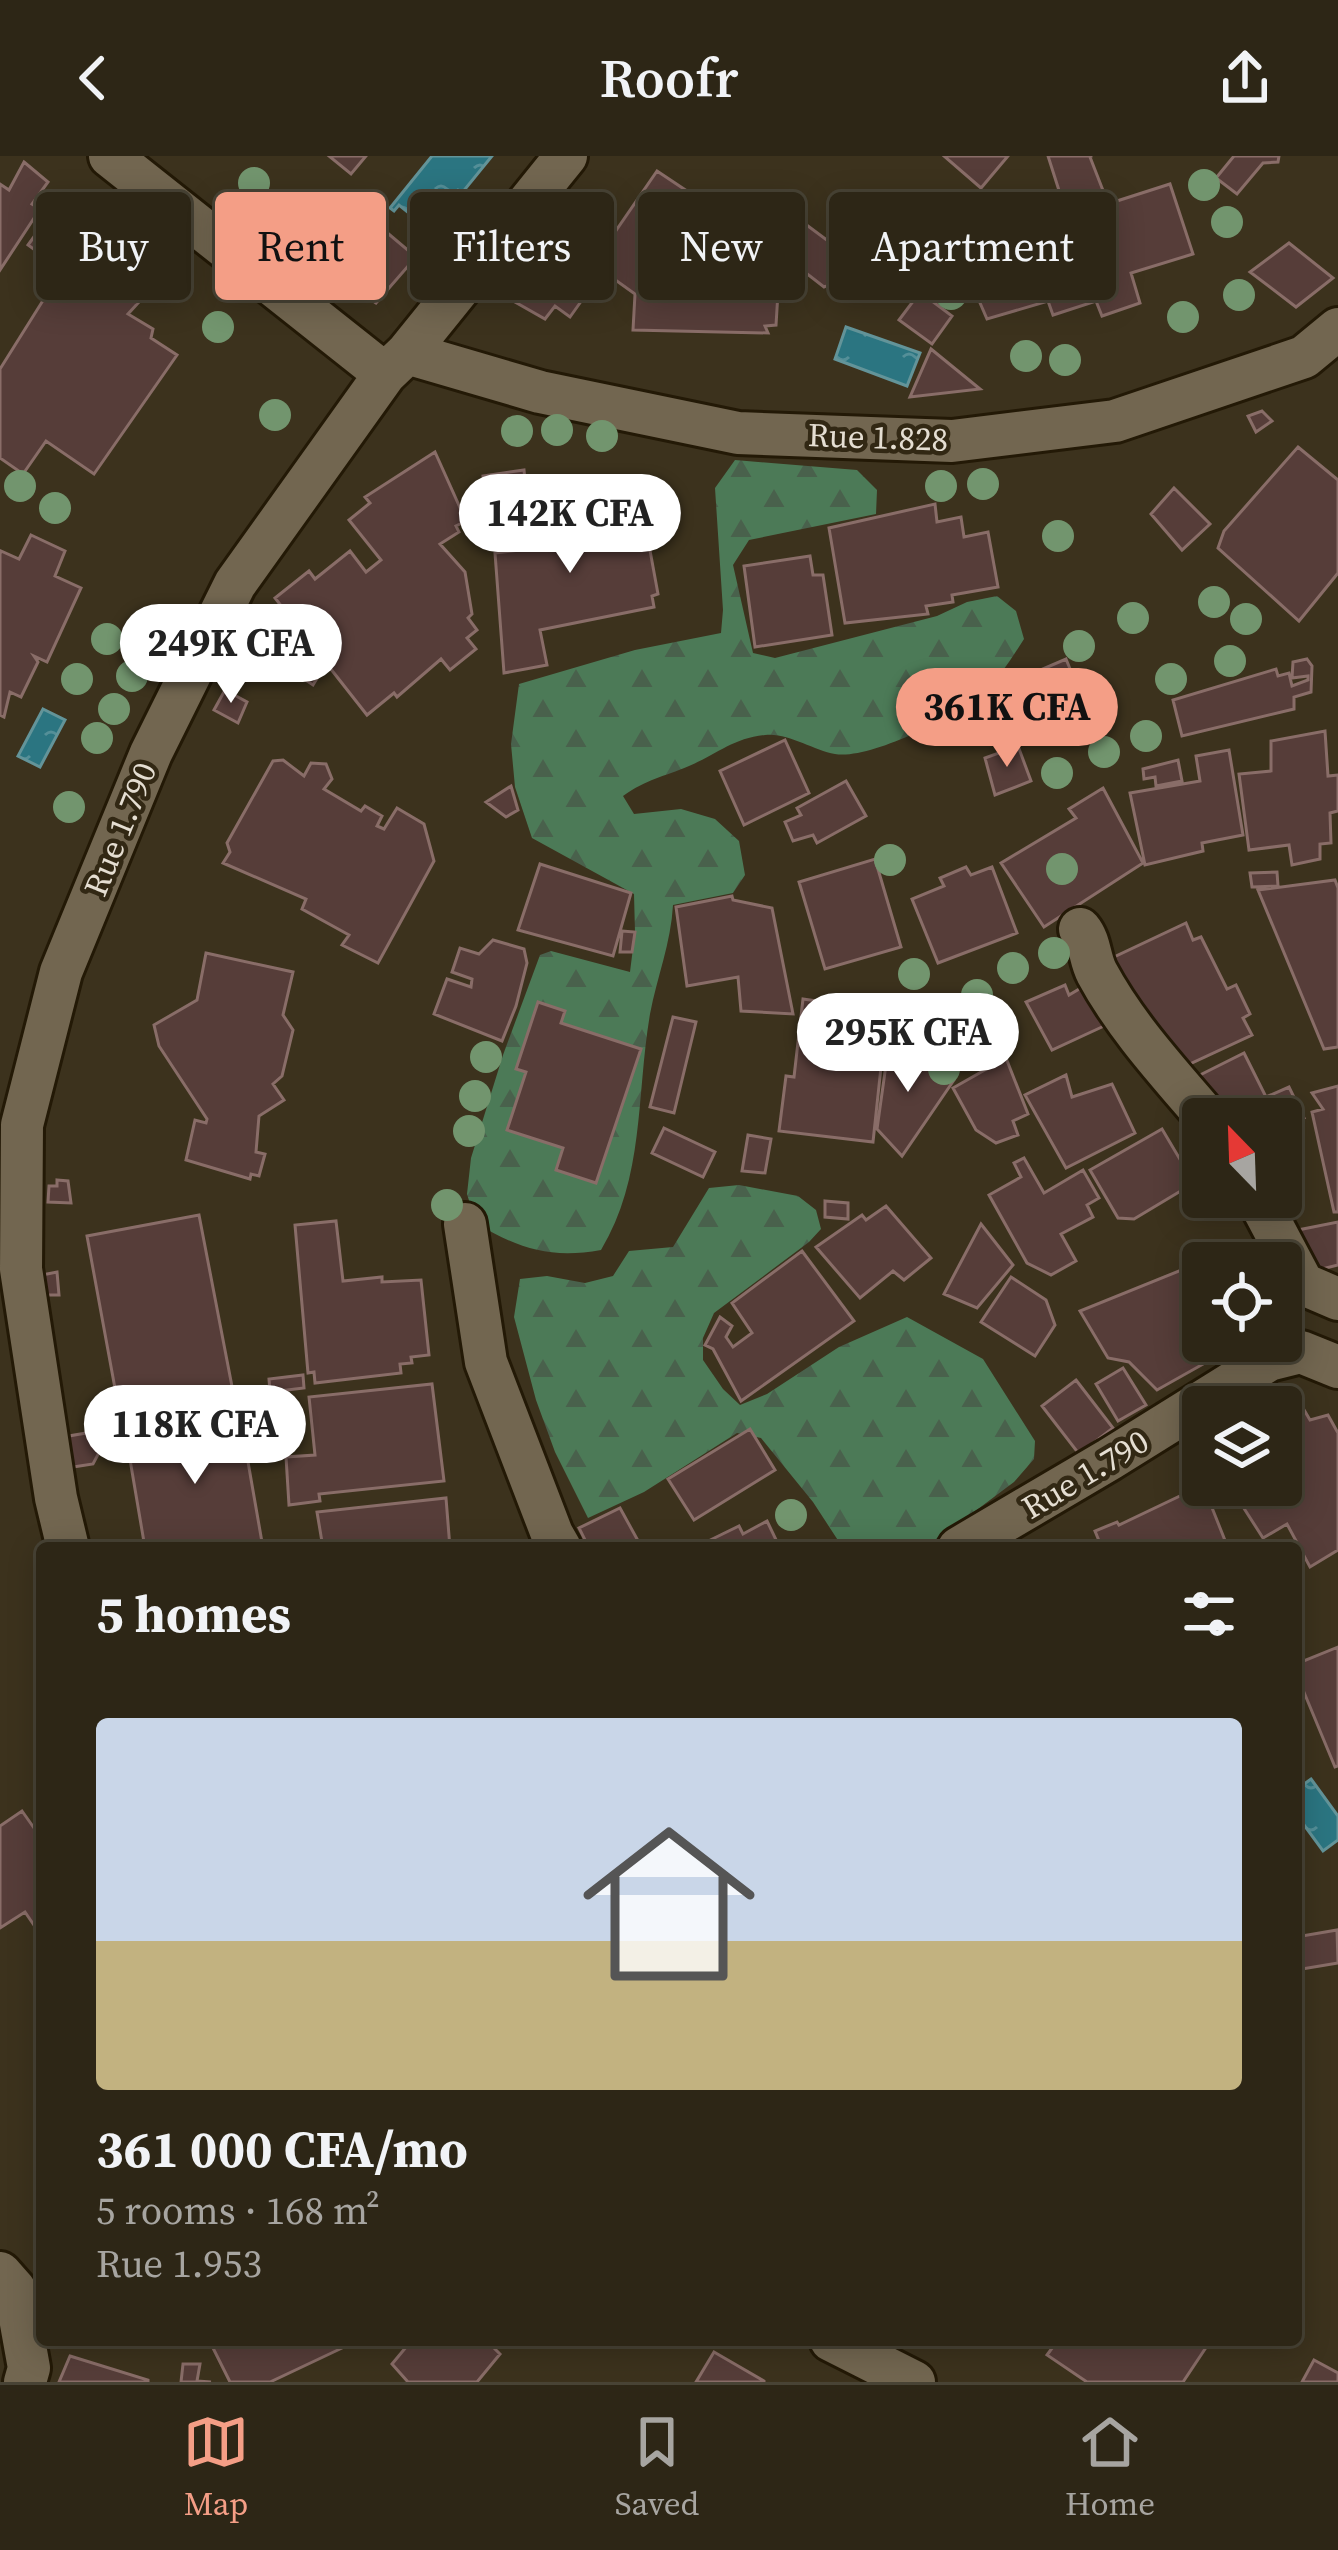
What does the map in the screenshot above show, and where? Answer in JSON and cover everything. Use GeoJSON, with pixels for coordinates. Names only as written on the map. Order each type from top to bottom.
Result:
{"type":"FeatureCollection","features":[{"type":"Feature","properties":{"kind":"street"},"geometry":{"type":"LineString","coordinates":[[110,156],[396,364]]}},
{"type":"Feature","properties":{"kind":"street","name":"Rue 1.790"},"geometry":{"type":"LineString","coordinates":[[67,1542],[21,1269],[22,1125],[61,972],[151,752],[235,584],[396,364],[566,156]]}},
{"type":"Feature","properties":{"kind":"street","name":"Rue 1.828"},"geometry":{"type":"LineString","coordinates":[[396,364],[739,433],[952,441],[1114,421],[1304,357],[1338,329]]}},
{"type":"Feature","properties":{"kind":"street"},"geometry":{"type":"LineString","coordinates":[[1080,928],[1087,937],[1094,968],[1142,1040],[1190,1098]]}},
{"type":"Feature","properties":{"kind":"street"},"geometry":{"type":"LineString","coordinates":[[1268,1218],[1303,1284],[1338,1300]]}},
{"type":"Feature","properties":{"kind":"street"},"geometry":{"type":"LineString","coordinates":[[465,1224],[486,1362],[557,1542]]}},
{"type":"Feature","properties":{"kind":"street","name":"Rue 1.790"},"geometry":{"type":"LineString","coordinates":[[969,1542],[1268,1360],[1301,1352],[1338,1367]]}},
{"type":"Feature","properties":{"kind":"street"},"geometry":{"type":"LineString","coordinates":[[0,2273],[15,2290],[29,2368],[25,2382]]}},
{"type":"Feature","properties":{"kind":"street"},"geometry":{"type":"LineString","coordinates":[[848,2346],[892,2362]]}},
{"type":"Feature","properties":{"kind":"green space"},"geometry":{"type":"Polygon","coordinates":[[[735,460],[857,470],[877,490],[876,514],[749,540],[733,565],[753,653],[775,658],[997,596],[1016,611],[1024,639],[979,696],[931,726],[888,744],[835,754],[782,736],[754,737],[623,796],[634,814],[681,809],[715,819],[739,841],[745,875],[733,893],[673,905],[650,1014],[632,1165],[601,1250],[536,1250],[476,1223],[467,1194],[471,1158],[540,955],[551,951],[630,972],[634,894],[532,838],[515,787],[511,744],[519,684],[635,650],[721,633],[715,488],[735,460]]]}},
{"type":"Feature","properties":{"kind":"green space"},"geometry":{"type":"Polygon","coordinates":[[[739,1185],[798,1196],[816,1210],[821,1229],[714,1313],[703,1338],[703,1360],[723,1389],[740,1405],[767,1394],[839,1347],[907,1317],[983,1359],[1035,1441],[1034,1459],[1014,1482],[931,1542],[839,1542],[761,1438],[737,1433],[644,1492],[588,1518],[536,1400],[514,1317],[520,1279],[547,1276],[585,1283],[613,1276],[629,1251],[673,1247],[709,1188],[739,1185]]]}},
{"type":"Feature","properties":{"kind":"water"},"geometry":{"type":"Polygon","coordinates":[[[432,156],[492,156],[463,192],[410,192],[410,214],[399,205],[394,211],[390,208],[432,156]]]}},
{"type":"Feature","properties":{"kind":"water"},"geometry":{"type":"Polygon","coordinates":[[[846,327],[920,353],[907,386],[835,359],[846,327]]]}},
{"type":"Feature","properties":{"kind":"water"},"geometry":{"type":"Polygon","coordinates":[[[43,709],[65,720],[40,767],[18,756],[43,709]]]}},
{"type":"Feature","properties":{"kind":"water"},"geometry":{"type":"Polygon","coordinates":[[[1311,1779],[1338,1816],[1338,1840],[1323,1851],[1302,1822],[1302,1786],[1311,1779]]]}},
{"type":"Feature","properties":{"kind":"building"},"geometry":{"type":"Polygon","coordinates":[[[329,156],[366,156],[351,174],[329,156]]]}},
{"type":"Feature","properties":{"kind":"building"},"geometry":{"type":"Polygon","coordinates":[[[944,156],[1008,156],[981,188],[944,156]]]}},
{"type":"Feature","properties":{"kind":"building"},"geometry":{"type":"Polygon","coordinates":[[[1048,156],[1092,156],[1104,192],[1060,192],[1048,156]]]}},
{"type":"Feature","properties":{"kind":"building"},"geometry":{"type":"Polygon","coordinates":[[[1234,156],[1279,156],[1278,162],[1263,163],[1237,194],[1216,178],[1234,156]]]}},
{"type":"Feature","properties":{"kind":"building"},"geometry":{"type":"Polygon","coordinates":[[[24,162],[48,182],[36,192],[32,204],[36,215],[0,270],[0,184],[9,190],[24,162]]]}},
{"type":"Feature","properties":{"kind":"building"},"geometry":{"type":"Polygon","coordinates":[[[657,171],[688,192],[643,192],[657,171]]]}},
{"type":"Feature","properties":{"kind":"building"},"geometry":{"type":"Polygon","coordinates":[[[1170,184],[1193,254],[1131,273],[1140,303],[1102,316],[1096,301],[1053,315],[1048,301],[987,319],[979,300],[1116,300],[1116,201],[1170,184]]]}},
{"type":"Feature","properties":{"kind":"building"},"geometry":{"type":"Polygon","coordinates":[[[638,199],[638,300],[778,300],[776,325],[765,326],[768,333],[633,330],[635,294],[614,279],[614,233],[638,199]]]}},
{"type":"Feature","properties":{"kind":"building"},"geometry":{"type":"Polygon","coordinates":[[[805,224],[829,242],[829,285],[824,287],[805,272],[805,224]]]}},
{"type":"Feature","properties":{"kind":"building"},"geometry":{"type":"Polygon","coordinates":[[[386,232],[410,252],[410,264],[386,292],[386,232]]]}},
{"type":"Feature","properties":{"kind":"building"},"geometry":{"type":"Polygon","coordinates":[[[1289,243],[1333,278],[1296,307],[1250,272],[1289,243]]]}},
{"type":"Feature","properties":{"kind":"building"},"geometry":{"type":"Polygon","coordinates":[[[43,300],[133,300],[138,303],[128,314],[153,329],[151,338],[177,355],[94,474],[46,441],[23,474],[0,458],[0,369],[43,300]]]}},
{"type":"Feature","properties":{"kind":"building"},"geometry":{"type":"Polygon","coordinates":[[[512,300],[582,300],[570,317],[555,306],[545,319],[512,300]]]}},
{"type":"Feature","properties":{"kind":"building"},"geometry":{"type":"Polygon","coordinates":[[[914,300],[931,300],[952,316],[932,344],[899,320],[914,300]]]}},
{"type":"Feature","properties":{"kind":"building"},"geometry":{"type":"Polygon","coordinates":[[[931,349],[980,389],[910,397],[931,349]]]}},
{"type":"Feature","properties":{"kind":"building"},"geometry":{"type":"Polygon","coordinates":[[[1262,411],[1272,421],[1256,432],[1248,416],[1262,411]]]}},
{"type":"Feature","properties":{"kind":"building"},"geometry":{"type":"Polygon","coordinates":[[[1298,447],[1338,480],[1338,573],[1299,621],[1218,548],[1224,531],[1298,447]]]}},
{"type":"Feature","properties":{"kind":"building"},"geometry":{"type":"Polygon","coordinates":[[[435,452],[466,521],[456,526],[459,532],[440,544],[465,572],[472,614],[468,618],[477,630],[467,638],[476,649],[450,670],[441,659],[397,697],[394,693],[367,715],[275,598],[309,571],[315,579],[350,551],[366,572],[381,560],[349,520],[370,503],[365,497],[435,452]]]}},
{"type":"Feature","properties":{"kind":"building"},"geometry":{"type":"Polygon","coordinates":[[[524,470],[528,510],[487,515],[483,476],[524,470]]]}},
{"type":"Feature","properties":{"kind":"building"},"geometry":{"type":"Polygon","coordinates":[[[1174,488],[1210,524],[1182,550],[1151,514],[1174,488]]]}},
{"type":"Feature","properties":{"kind":"building"},"geometry":{"type":"Polygon","coordinates":[[[625,496],[632,538],[647,534],[658,594],[652,596],[654,607],[540,630],[547,665],[504,673],[495,553],[520,550],[511,521],[625,496]]]}},
{"type":"Feature","properties":{"kind":"building"},"geometry":{"type":"Polygon","coordinates":[[[935,504],[937,522],[961,517],[964,537],[988,532],[998,587],[952,595],[953,602],[926,606],[928,614],[845,623],[829,528],[935,504]]]}},
{"type":"Feature","properties":{"kind":"building"},"geometry":{"type":"Polygon","coordinates":[[[31,535],[65,551],[55,576],[81,588],[47,662],[34,656],[38,662],[21,697],[10,692],[4,717],[0,715],[0,554],[19,559],[31,535]]]}},
{"type":"Feature","properties":{"kind":"building"},"geometry":{"type":"Polygon","coordinates":[[[810,556],[813,575],[823,575],[832,635],[755,647],[744,566],[810,556]]]}},
{"type":"Feature","properties":{"kind":"building"},"geometry":{"type":"Polygon","coordinates":[[[257,618],[287,639],[284,647],[321,672],[313,685],[245,640],[257,618]]]}},
{"type":"Feature","properties":{"kind":"building"},"geometry":{"type":"Polygon","coordinates":[[[1066,659],[1079,691],[1100,684],[1110,719],[1069,736],[1038,671],[1066,659]]]}},
{"type":"Feature","properties":{"kind":"building"},"geometry":{"type":"Polygon","coordinates":[[[1307,659],[1312,666],[1311,692],[1294,697],[1294,709],[1182,736],[1173,700],[1276,669],[1278,676],[1289,673],[1292,686],[1308,680],[1308,676],[1292,678],[1293,662],[1307,659]]]}},
{"type":"Feature","properties":{"kind":"building"},"geometry":{"type":"Polygon","coordinates":[[[225,690],[247,702],[238,723],[214,710],[225,690]]]}},
{"type":"Feature","properties":{"kind":"building"},"geometry":{"type":"Polygon","coordinates":[[[1325,731],[1328,776],[1338,775],[1338,811],[1330,813],[1331,843],[1320,844],[1320,859],[1292,865],[1289,845],[1249,850],[1239,774],[1271,771],[1271,741],[1325,731]]]}},
{"type":"Feature","properties":{"kind":"building"},"geometry":{"type":"Polygon","coordinates":[[[785,740],[809,793],[744,825],[720,771],[785,740]]]}},
{"type":"Feature","properties":{"kind":"building"},"geometry":{"type":"Polygon","coordinates":[[[1018,746],[1031,781],[995,795],[985,758],[1018,746]]]}},
{"type":"Feature","properties":{"kind":"building"},"geometry":{"type":"Polygon","coordinates":[[[1229,750],[1243,835],[1202,843],[1203,851],[1145,865],[1130,793],[1200,781],[1196,756],[1229,750]]]}},
{"type":"Feature","properties":{"kind":"building"},"geometry":{"type":"Polygon","coordinates":[[[283,760],[304,776],[311,763],[326,764],[332,779],[324,789],[361,811],[365,806],[382,816],[377,826],[384,829],[397,808],[424,824],[434,861],[378,963],[342,945],[349,935],[302,909],[306,899],[223,863],[230,852],[227,843],[273,761],[283,760]]]}},
{"type":"Feature","properties":{"kind":"building"},"geometry":{"type":"Polygon","coordinates":[[[1178,760],[1182,781],[1156,786],[1155,777],[1144,779],[1143,769],[1178,760]]]}},
{"type":"Feature","properties":{"kind":"building"},"geometry":{"type":"Polygon","coordinates":[[[846,781],[866,816],[817,843],[813,835],[793,841],[785,822],[801,815],[797,808],[846,781]]]}},
{"type":"Feature","properties":{"kind":"building"},"geometry":{"type":"Polygon","coordinates":[[[511,786],[518,810],[506,817],[486,802],[511,786]]]}},
{"type":"Feature","properties":{"kind":"building"},"geometry":{"type":"Polygon","coordinates":[[[1103,788],[1143,863],[1044,927],[1001,863],[1076,818],[1069,809],[1103,788]]]}},
{"type":"Feature","properties":{"kind":"building"},"geometry":{"type":"Polygon","coordinates":[[[875,859],[901,947],[825,969],[799,882],[875,859]]]}},
{"type":"Feature","properties":{"kind":"building"},"geometry":{"type":"Polygon","coordinates":[[[540,864],[631,893],[613,956],[518,930],[540,864]]]}},
{"type":"Feature","properties":{"kind":"building"},"geometry":{"type":"Polygon","coordinates":[[[966,867],[971,875],[992,867],[1017,933],[938,963],[912,899],[944,886],[940,878],[966,867]]]}},
{"type":"Feature","properties":{"kind":"building"},"geometry":{"type":"Polygon","coordinates":[[[1277,872],[1278,886],[1252,887],[1250,873],[1277,872]]]}},
{"type":"Feature","properties":{"kind":"building"},"geometry":{"type":"Polygon","coordinates":[[[1335,880],[1338,1047],[1324,1049],[1258,890],[1335,880]]]}},
{"type":"Feature","properties":{"kind":"building"},"geometry":{"type":"Polygon","coordinates":[[[732,896],[772,908],[793,1014],[741,1011],[738,977],[687,986],[676,907],[732,896]]]}},
{"type":"Feature","properties":{"kind":"building"},"geometry":{"type":"Polygon","coordinates":[[[1186,923],[1193,940],[1201,937],[1227,989],[1236,985],[1250,1014],[1243,1018],[1252,1035],[1181,1068],[1150,1017],[1143,1020],[1112,958],[1186,923]]]}},
{"type":"Feature","properties":{"kind":"building"},"geometry":{"type":"Polygon","coordinates":[[[622,931],[635,932],[632,952],[620,952],[622,931]]]}},
{"type":"Feature","properties":{"kind":"building"},"geometry":{"type":"Polygon","coordinates":[[[493,940],[524,949],[527,963],[502,1041],[434,1014],[447,979],[471,987],[472,979],[452,972],[460,948],[479,954],[493,940]]]}},
{"type":"Feature","properties":{"kind":"building"},"geometry":{"type":"Polygon","coordinates":[[[206,953],[293,972],[283,1015],[293,1030],[282,1076],[273,1084],[284,1100],[259,1116],[256,1152],[265,1154],[259,1176],[251,1174],[250,1179],[186,1160],[195,1120],[206,1123],[207,1119],[159,1046],[154,1025],[197,1000],[206,953]]]}},
{"type":"Feature","properties":{"kind":"building"},"geometry":{"type":"Polygon","coordinates":[[[1091,982],[1117,1020],[1052,1050],[1026,1002],[1065,985],[1069,995],[1091,982]]]}},
{"type":"Feature","properties":{"kind":"building"},"geometry":{"type":"Polygon","coordinates":[[[803,999],[887,1011],[873,1142],[779,1131],[786,1076],[794,1077],[803,999]]]}},
{"type":"Feature","properties":{"kind":"building"},"geometry":{"type":"Polygon","coordinates":[[[538,1002],[565,1011],[561,1023],[641,1049],[596,1183],[556,1170],[563,1148],[507,1130],[526,1072],[516,1069],[538,1002]]]}},
{"type":"Feature","properties":{"kind":"building"},"geometry":{"type":"Polygon","coordinates":[[[673,1017],[696,1022],[674,1113],[650,1107],[673,1017]]]}},
{"type":"Feature","properties":{"kind":"building"},"geometry":{"type":"Polygon","coordinates":[[[890,1036],[954,1080],[902,1156],[877,1129],[890,1036]]]}},
{"type":"Feature","properties":{"kind":"building"},"geometry":{"type":"Polygon","coordinates":[[[1244,1053],[1266,1097],[1289,1087],[1294,1098],[1211,1098],[1196,1077],[1244,1053]]]}},
{"type":"Feature","properties":{"kind":"building"},"geometry":{"type":"Polygon","coordinates":[[[1006,1058],[1028,1114],[1013,1121],[1018,1135],[996,1143],[976,1130],[953,1088],[1006,1058]]]}},
{"type":"Feature","properties":{"kind":"building"},"geometry":{"type":"Polygon","coordinates":[[[1066,1075],[1072,1097],[1112,1084],[1135,1133],[1066,1168],[1025,1095],[1066,1075]]]}},
{"type":"Feature","properties":{"kind":"building"},"geometry":{"type":"Polygon","coordinates":[[[1338,1086],[1338,1212],[1334,1212],[1312,1112],[1323,1109],[1312,1093],[1338,1086]]]}},
{"type":"Feature","properties":{"kind":"building"},"geometry":{"type":"Polygon","coordinates":[[[664,1128],[715,1152],[703,1177],[652,1153],[664,1128]]]}},
{"type":"Feature","properties":{"kind":"building"},"geometry":{"type":"Polygon","coordinates":[[[1162,1129],[1182,1163],[1182,1190],[1134,1219],[1118,1218],[1090,1170],[1162,1129]]]}},
{"type":"Feature","properties":{"kind":"building"},"geometry":{"type":"Polygon","coordinates":[[[748,1135],[771,1139],[765,1173],[742,1171],[748,1135]]]}},
{"type":"Feature","properties":{"kind":"building"},"geometry":{"type":"Polygon","coordinates":[[[1024,1158],[1044,1193],[1083,1170],[1099,1198],[1087,1205],[1093,1217],[1061,1234],[1076,1261],[1051,1275],[1027,1263],[989,1195],[1021,1177],[1014,1163],[1024,1158]]]}},
{"type":"Feature","properties":{"kind":"building"},"geometry":{"type":"Polygon","coordinates":[[[57,1180],[68,1181],[71,1203],[48,1202],[49,1186],[57,1186],[57,1180]]]}},
{"type":"Feature","properties":{"kind":"building"},"geometry":{"type":"Polygon","coordinates":[[[825,1201],[848,1203],[848,1219],[825,1217],[825,1201]]]}},
{"type":"Feature","properties":{"kind":"building"},"geometry":{"type":"Polygon","coordinates":[[[886,1206],[931,1258],[904,1280],[893,1271],[860,1298],[816,1247],[862,1215],[866,1220],[886,1206]]]}},
{"type":"Feature","properties":{"kind":"building"},"geometry":{"type":"Polygon","coordinates":[[[199,1215],[235,1402],[121,1421],[87,1236],[199,1215]]]}},
{"type":"Feature","properties":{"kind":"building"},"geometry":{"type":"Polygon","coordinates":[[[336,1221],[343,1281],[421,1280],[429,1355],[400,1364],[401,1373],[315,1383],[314,1372],[308,1373],[295,1225],[336,1221]]]}},
{"type":"Feature","properties":{"kind":"building"},"geometry":{"type":"Polygon","coordinates":[[[1338,1222],[1338,1265],[1310,1272],[1298,1230],[1338,1222]]]}},
{"type":"Feature","properties":{"kind":"building"},"geometry":{"type":"Polygon","coordinates":[[[981,1224],[1013,1265],[977,1308],[944,1294],[981,1224]]]}},
{"type":"Feature","properties":{"kind":"building"},"geometry":{"type":"Polygon","coordinates":[[[802,1251],[854,1321],[741,1401],[713,1349],[705,1345],[720,1317],[732,1326],[726,1337],[733,1347],[752,1333],[732,1303],[802,1251]]]}},
{"type":"Feature","properties":{"kind":"building"},"geometry":{"type":"Polygon","coordinates":[[[1182,1270],[1182,1362],[1207,1362],[1157,1390],[1129,1362],[1108,1358],[1080,1311],[1182,1270]]]}},
{"type":"Feature","properties":{"kind":"building"},"geometry":{"type":"Polygon","coordinates":[[[57,1272],[59,1295],[44,1295],[42,1275],[57,1272]]]}},
{"type":"Feature","properties":{"kind":"building"},"geometry":{"type":"Polygon","coordinates":[[[1011,1277],[1046,1300],[1055,1325],[1035,1356],[981,1322],[1011,1277]]]}},
{"type":"Feature","properties":{"kind":"building"},"geometry":{"type":"Polygon","coordinates":[[[1123,1368],[1146,1405],[1118,1421],[1096,1384],[1123,1368]]]}},
{"type":"Feature","properties":{"kind":"building"},"geometry":{"type":"Polygon","coordinates":[[[303,1375],[304,1388],[270,1392],[269,1379],[303,1375]]]}},
{"type":"Feature","properties":{"kind":"building"},"geometry":{"type":"Polygon","coordinates":[[[1076,1380],[1113,1428],[1079,1454],[1042,1406],[1076,1380]]]}},
{"type":"Feature","properties":{"kind":"building"},"geometry":{"type":"Polygon","coordinates":[[[432,1384],[444,1481],[319,1494],[320,1501],[289,1505],[286,1457],[315,1455],[309,1397],[432,1384]]]}},
{"type":"Feature","properties":{"kind":"building"},"geometry":{"type":"Polygon","coordinates":[[[1302,1409],[1310,1420],[1328,1415],[1338,1433],[1338,1550],[1310,1567],[1302,1542],[1297,1542],[1287,1524],[1263,1538],[1242,1506],[1302,1506],[1302,1409]]]}},
{"type":"Feature","properties":{"kind":"building"},"geometry":{"type":"Polygon","coordinates":[[[240,1416],[262,1542],[144,1542],[126,1436],[240,1416]]]}},
{"type":"Feature","properties":{"kind":"building"},"geometry":{"type":"Polygon","coordinates":[[[750,1429],[775,1470],[694,1520],[668,1479],[750,1429]]]}},
{"type":"Feature","properties":{"kind":"building"},"geometry":{"type":"Polygon","coordinates":[[[98,1431],[102,1447],[93,1464],[73,1467],[66,1440],[98,1431]]]}},
{"type":"Feature","properties":{"kind":"building"},"geometry":{"type":"Polygon","coordinates":[[[1182,1495],[1182,1506],[1211,1506],[1226,1542],[1100,1542],[1095,1531],[1182,1495]]]}},
{"type":"Feature","properties":{"kind":"building"},"geometry":{"type":"Polygon","coordinates":[[[446,1498],[450,1542],[322,1542],[317,1512],[446,1498]]]}},
{"type":"Feature","properties":{"kind":"building"},"geometry":{"type":"Polygon","coordinates":[[[620,1508],[639,1542],[586,1542],[579,1528],[620,1508]]]}},
{"type":"Feature","properties":{"kind":"building"},"geometry":{"type":"Polygon","coordinates":[[[767,1521],[777,1542],[706,1542],[739,1526],[743,1534],[767,1521]]]}},
{"type":"Feature","properties":{"kind":"building"},"geometry":{"type":"Polygon","coordinates":[[[1338,1647],[1335,1767],[1302,1687],[1302,1662],[1338,1647]]]}},
{"type":"Feature","properties":{"kind":"building"},"geometry":{"type":"Polygon","coordinates":[[[22,1811],[36,1831],[36,1928],[25,1912],[0,1928],[0,1826],[22,1811]]]}},
{"type":"Feature","properties":{"kind":"building"},"geometry":{"type":"Polygon","coordinates":[[[1337,1930],[1338,1963],[1302,1969],[1302,1936],[1337,1930]]]}},
{"type":"Feature","properties":{"kind":"building"},"geometry":{"type":"Polygon","coordinates":[[[212,2346],[346,2346],[270,2382],[230,2382],[212,2346]]]}},
{"type":"Feature","properties":{"kind":"building"},"geometry":{"type":"Polygon","coordinates":[[[407,2346],[497,2346],[500,2354],[477,2382],[408,2382],[392,2364],[407,2346]]]}},
{"type":"Feature","properties":{"kind":"building"},"geometry":{"type":"Polygon","coordinates":[[[1054,2346],[1207,2346],[1183,2382],[1087,2382],[1047,2355],[1054,2346]]]}},
{"type":"Feature","properties":{"kind":"building"},"geometry":{"type":"Polygon","coordinates":[[[714,2352],[764,2381],[764,2382],[696,2382],[714,2352]]]}},
{"type":"Feature","properties":{"kind":"building"},"geometry":{"type":"Polygon","coordinates":[[[70,2356],[148,2380],[148,2382],[59,2382],[70,2356]]]}},
{"type":"Feature","properties":{"kind":"building"},"geometry":{"type":"Polygon","coordinates":[[[1314,2360],[1338,2373],[1338,2382],[1302,2382],[1314,2360]]]}},
{"type":"Feature","properties":{"kind":"building"},"geometry":{"type":"Polygon","coordinates":[[[183,2364],[200,2364],[197,2381],[211,2382],[181,2382],[183,2364]]]}}]}
